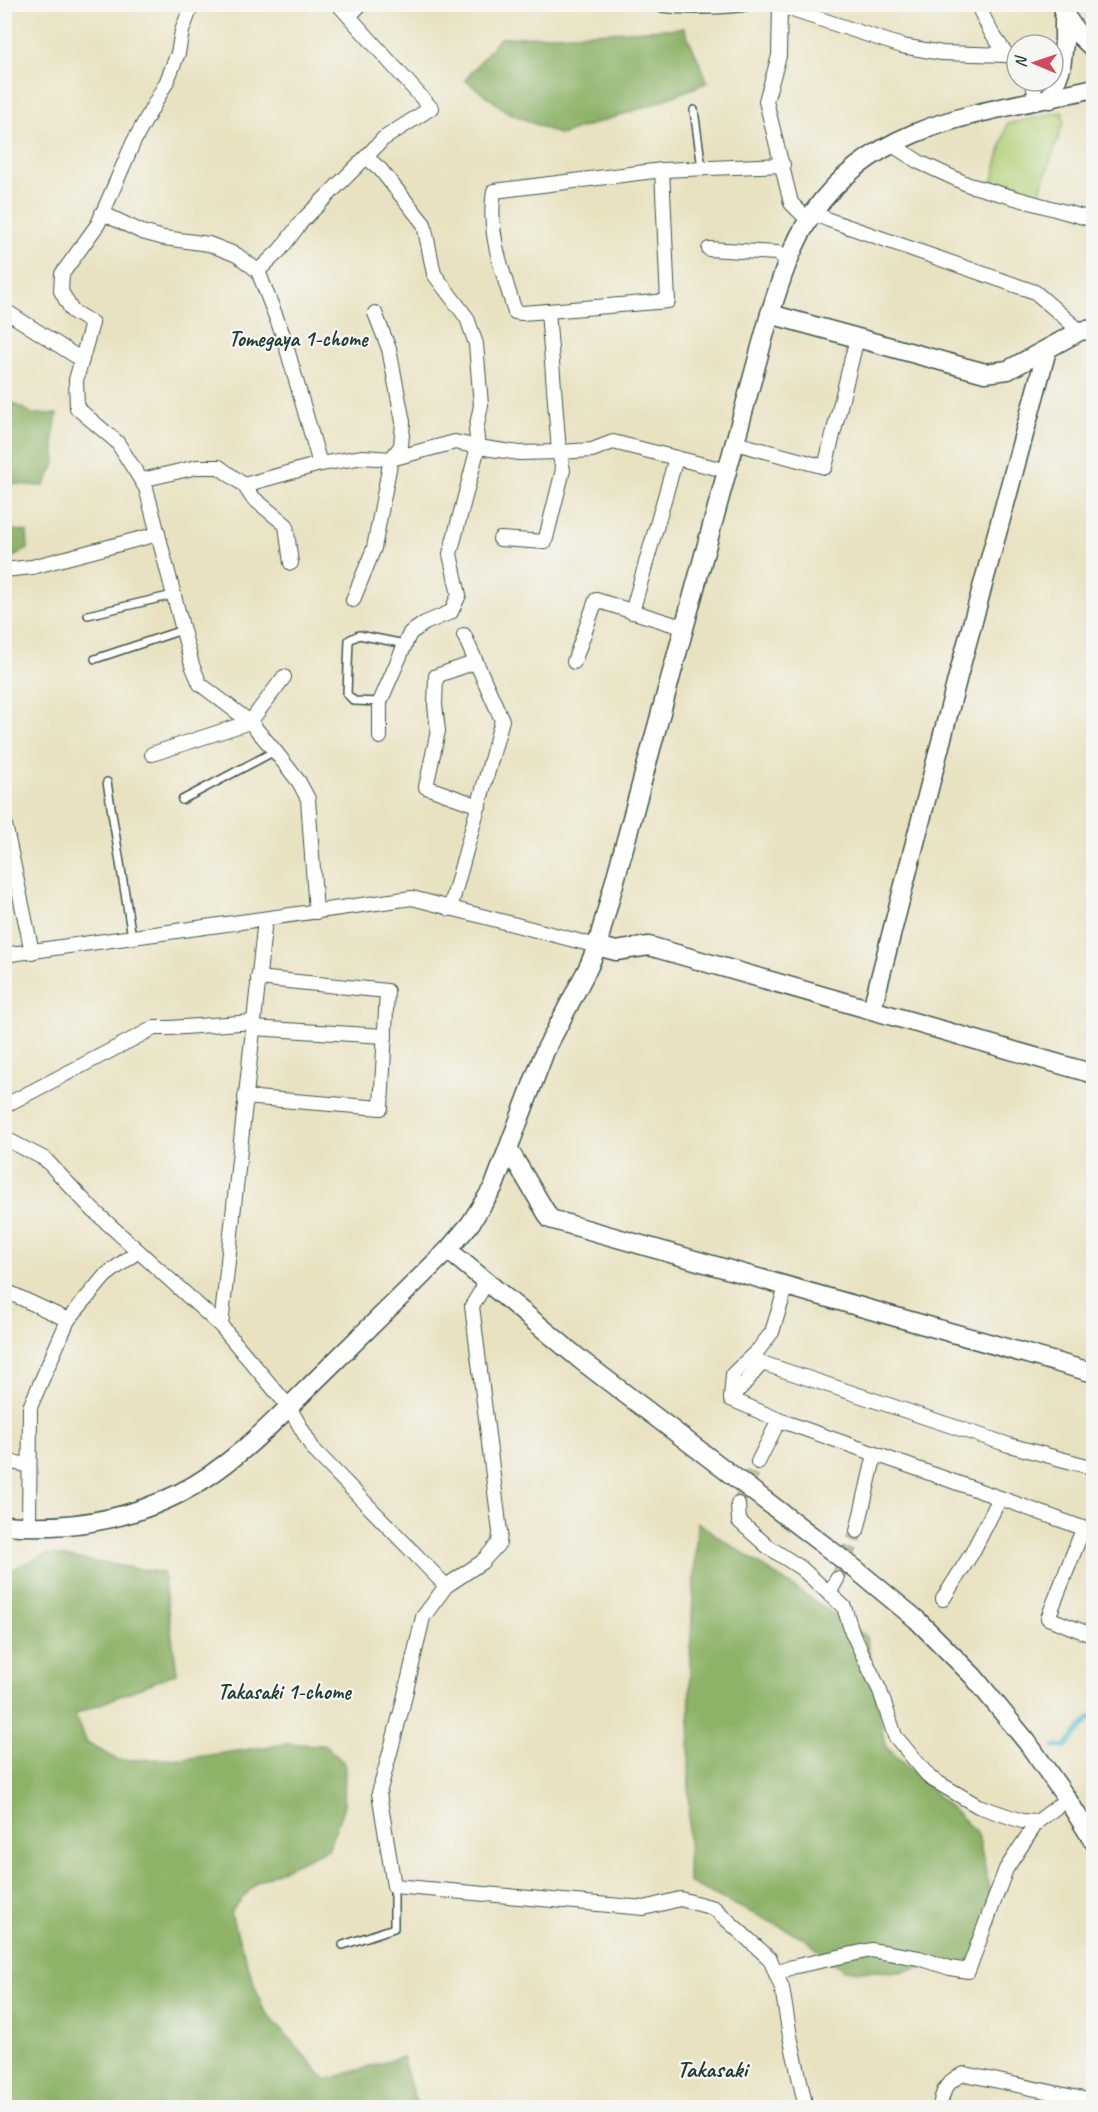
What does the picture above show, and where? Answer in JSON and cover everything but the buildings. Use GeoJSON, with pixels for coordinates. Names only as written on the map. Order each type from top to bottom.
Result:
{"type":"FeatureCollection","features":[{"type":"Feature","properties":{"kind":"street"},"geometry":{"type":"LineString","coordinates":[[192,4],[182,31],[178,53],[167,81],[133,143],[98,224],[62,274],[62,291],[72,311],[92,323],[76,380],[77,408],[117,441],[142,480],[182,630],[200,684],[250,723],[299,782],[308,799],[316,912]]}},
{"type":"Feature","properties":{"kind":"street"},"geometry":{"type":"LineString","coordinates":[[258,271],[382,139],[431,108],[338,4]]}},
{"type":"Feature","properties":{"kind":"street"},"geometry":{"type":"LineString","coordinates":[[349,16],[361,4]]}},
{"type":"Feature","properties":{"kind":"street"},"geometry":{"type":"LineString","coordinates":[[977,4],[991,32],[1005,49]]}},
{"type":"Feature","properties":{"kind":"street"},"geometry":{"type":"LineString","coordinates":[[770,314],[985,373],[1008,370],[1087,330],[1035,292],[811,217],[790,203],[783,165],[766,101],[779,56],[780,5],[902,46],[942,53],[1005,57]]}},
{"type":"Feature","properties":{"kind":"street"},"geometry":{"type":"LineString","coordinates":[[1063,8],[1078,34],[1094,49]]}},
{"type":"Feature","properties":{"kind":"street"},"geometry":{"type":"LineString","coordinates":[[1043,100],[1061,68],[1064,43],[1063,8]]}},
{"type":"Feature","properties":{"kind":"street"},"geometry":{"type":"LineString","coordinates":[[4,1525],[52,1527],[97,1521],[133,1512],[178,1494],[221,1468],[289,1407],[448,1250],[470,1224],[494,1186],[545,1051],[597,946],[770,314],[788,260],[811,217],[829,192],[850,172],[891,144],[918,130],[946,121],[1094,88]]}},
{"type":"Feature","properties":{"kind":"street"},"geometry":{"type":"LineString","coordinates":[[1039,93],[1043,100]]}},
{"type":"Feature","properties":{"kind":"street"},"geometry":{"type":"LineString","coordinates":[[891,144],[919,162],[969,185],[1094,220]]}},
{"type":"Feature","properties":{"kind":"street"},"geometry":{"type":"LineString","coordinates":[[366,157],[380,169],[424,224],[434,274],[467,318],[476,344],[481,405],[476,430],[478,447],[450,554],[459,595],[451,612],[425,623],[410,633],[380,702],[380,737]]}},
{"type":"Feature","properties":{"kind":"street"},"geometry":{"type":"LineString","coordinates":[[662,170],[668,301],[522,314],[515,312],[494,245],[491,206],[494,191],[662,170],[783,165]]}},
{"type":"Feature","properties":{"kind":"street"},"geometry":{"type":"LineString","coordinates":[[102,213],[142,232],[164,238],[209,244],[237,255],[258,271],[283,335],[320,465]]}},
{"type":"Feature","properties":{"kind":"street"},"geometry":{"type":"LineString","coordinates":[[709,249],[777,253],[788,260]]}},
{"type":"Feature","properties":{"kind":"street"},"geometry":{"type":"LineString","coordinates":[[4,310],[82,360]]}},
{"type":"Feature","properties":{"kind":"street"},"geometry":{"type":"LineString","coordinates":[[500,539],[545,542],[563,470],[559,452],[548,311]]}},
{"type":"Feature","properties":{"kind":"street"},"geometry":{"type":"LineString","coordinates":[[353,600],[374,548],[391,459],[401,446],[404,422],[389,349],[375,313]]}},
{"type":"Feature","properties":{"kind":"street"},"geometry":{"type":"LineString","coordinates":[[735,443],[825,467],[857,338]]}},
{"type":"Feature","properties":{"kind":"street"},"geometry":{"type":"LineString","coordinates":[[872,1009],[958,676],[1047,350]]}},
{"type":"Feature","properties":{"kind":"street"},"geometry":{"type":"LineString","coordinates":[[244,485],[320,465],[363,457],[391,459],[455,442],[519,453],[592,450],[613,442],[728,471]]}},
{"type":"Feature","properties":{"kind":"street"},"geometry":{"type":"LineString","coordinates":[[632,612],[676,458]]}},
{"type":"Feature","properties":{"kind":"street"},"geometry":{"type":"LineString","coordinates":[[142,480],[197,467],[219,467],[244,485],[252,497],[286,525],[291,563]]}},
{"type":"Feature","properties":{"kind":"street"},"geometry":{"type":"LineString","coordinates":[[4,570],[32,567],[158,534]]}},
{"type":"Feature","properties":{"kind":"street"},"geometry":{"type":"LineString","coordinates":[[574,662],[597,600],[685,628]]}},
{"type":"Feature","properties":{"kind":"street"},"geometry":{"type":"LineString","coordinates":[[450,909],[502,720],[464,635]]}},
{"type":"Feature","properties":{"kind":"street"},"geometry":{"type":"LineString","coordinates":[[476,662],[436,676],[435,705],[438,731],[426,787],[478,806]]}},
{"type":"Feature","properties":{"kind":"street"},"geometry":{"type":"LineString","coordinates":[[152,754],[250,723],[284,677]]}},
{"type":"Feature","properties":{"kind":"street"},"geometry":{"type":"LineString","coordinates":[[4,820],[32,952]]}},
{"type":"Feature","properties":{"kind":"street"},"geometry":{"type":"LineString","coordinates":[[4,955],[412,898],[616,951],[649,946],[1094,1074]]}},
{"type":"Feature","properties":{"kind":"street"},"geometry":{"type":"LineString","coordinates":[[220,1326],[266,919]]}},
{"type":"Feature","properties":{"kind":"street"},"geometry":{"type":"LineString","coordinates":[[245,1097],[381,1108],[387,991],[258,978]]}},
{"type":"Feature","properties":{"kind":"street"},"geometry":{"type":"LineString","coordinates":[[4,1106],[154,1028],[253,1025],[385,1036]]}},
{"type":"Feature","properties":{"kind":"street"},"geometry":{"type":"LineString","coordinates":[[4,1138],[45,1159],[93,1210],[220,1326],[289,1407],[313,1449],[446,1586]]}},
{"type":"Feature","properties":{"kind":"street"},"geometry":{"type":"LineString","coordinates":[[509,1150],[550,1219],[1094,1373]]}},
{"type":"Feature","properties":{"kind":"street"},"geometry":{"type":"LineString","coordinates":[[448,1250],[582,1361],[844,1560],[916,1619],[973,1676],[1027,1742],[1094,1842]]}},
{"type":"Feature","properties":{"kind":"street"},"geometry":{"type":"LineString","coordinates":[[29,1527],[30,1407],[68,1320],[105,1276],[138,1251]]}},
{"type":"Feature","properties":{"kind":"street"},"geometry":{"type":"LineString","coordinates":[[486,1283],[472,1306],[500,1532],[499,1543],[482,1562],[446,1586],[423,1617],[379,1793],[394,1886],[644,1908],[680,1899],[714,1908],[770,1959],[782,1988],[806,2108]]}},
{"type":"Feature","properties":{"kind":"street"},"geometry":{"type":"LineString","coordinates":[[730,1399],[733,1374],[759,1349],[772,1332],[786,1287]]}},
{"type":"Feature","properties":{"kind":"street"},"geometry":{"type":"LineString","coordinates":[[4,1298],[8,1292],[68,1320]]}},
{"type":"Feature","properties":{"kind":"street"},"geometry":{"type":"LineString","coordinates":[[730,1399],[762,1363],[1008,1445],[1094,1468]]}},
{"type":"Feature","properties":{"kind":"street"},"geometry":{"type":"LineString","coordinates":[[730,1399],[779,1420],[1088,1531],[1048,1618],[1094,1636]]}},
{"type":"Feature","properties":{"kind":"street"},"geometry":{"type":"LineString","coordinates":[[758,1462],[779,1420]]}},
{"type":"Feature","properties":{"kind":"street"},"geometry":{"type":"LineString","coordinates":[[857,1531],[874,1454]]}},
{"type":"Feature","properties":{"kind":"street"},"geometry":{"type":"LineString","coordinates":[[4,1461],[29,1465]]}},
{"type":"Feature","properties":{"kind":"street"},"geometry":{"type":"LineString","coordinates":[[943,1599],[972,1553],[1000,1498]]}},
{"type":"Feature","properties":{"kind":"street"},"geometry":{"type":"LineString","coordinates":[[738,1504],[739,1521],[767,1546],[801,1568],[844,1607],[852,1632],[880,1690],[896,1736],[930,1778],[978,1806],[1022,1821],[1037,1822]]}},
{"type":"Feature","properties":{"kind":"street"},"geometry":{"type":"LineString","coordinates":[[829,1594],[837,1578]]}},
{"type":"Feature","properties":{"kind":"street"},"geometry":{"type":"LineString","coordinates":[[776,1974],[792,1967],[871,1950],[919,1958],[968,1971],[1006,1869],[1037,1822],[1067,1799]]}},
{"type":"Feature","properties":{"kind":"street"},"geometry":{"type":"LineString","coordinates":[[940,2108],[941,2096],[947,2085],[954,2077],[965,2074],[1088,2100],[1094,2105]]}},
{"type":"Feature","properties":{"kind":"lane"},"geometry":{"type":"LineString","coordinates":[[643,4],[703,10],[745,9],[756,4]]}},
{"type":"Feature","properties":{"kind":"lane"},"geometry":{"type":"LineString","coordinates":[[694,110],[702,168]]}},
{"type":"Feature","properties":{"kind":"lane"},"geometry":{"type":"LineString","coordinates":[[88,615],[173,595]]}},
{"type":"Feature","properties":{"kind":"lane"},"geometry":{"type":"LineString","coordinates":[[95,659],[182,630]]}},
{"type":"Feature","properties":{"kind":"lane"},"geometry":{"type":"LineString","coordinates":[[380,702],[354,701],[346,694],[349,640],[359,635],[405,644]]}},
{"type":"Feature","properties":{"kind":"lane"},"geometry":{"type":"LineString","coordinates":[[182,800],[275,751]]}},
{"type":"Feature","properties":{"kind":"lane"},"geometry":{"type":"LineString","coordinates":[[107,782],[132,937]]}},
{"type":"Feature","properties":{"kind":"lane"},"geometry":{"type":"LineString","coordinates":[[343,1945],[394,1928],[394,1886]]}},
{"type":"Feature","properties":{"kind":"green space"},"geometry":{"type":"Polygon","coordinates":[[[684,28],[708,82],[651,105],[560,135],[508,112],[465,80],[500,38],[684,28]]]}},
{"type":"Feature","properties":{"kind":"green space"},"geometry":{"type":"Polygon","coordinates":[[[1062,112],[1064,121],[1038,197],[992,184],[1007,124],[1062,112]]]}},
{"type":"Feature","properties":{"kind":"green space"},"geometry":{"type":"Polygon","coordinates":[[[5,399],[33,414],[57,414],[53,438],[56,462],[44,486],[13,484],[5,477],[5,399]]]}},
{"type":"Feature","properties":{"kind":"green space"},"geometry":{"type":"Polygon","coordinates":[[[5,529],[27,532],[28,549],[5,561],[5,529]]]}},
{"type":"Feature","properties":{"kind":"green space"},"geometry":{"type":"Polygon","coordinates":[[[697,1522],[866,1636],[885,1746],[978,1834],[996,1923],[973,1959],[900,1972],[843,1970],[802,1937],[688,1882],[690,1657],[697,1522]]]}},
{"type":"Feature","properties":{"kind":"green space"},"geometry":{"type":"Polygon","coordinates":[[[47,1554],[163,1573],[177,1673],[75,1714],[87,1743],[118,1760],[183,1759],[285,1744],[325,1745],[345,1764],[344,1806],[328,1849],[258,1881],[230,1912],[263,2009],[326,2080],[402,2057],[417,2107],[5,2107],[5,1572],[47,1554]]]}},
{"type":"Feature","properties":{"kind":"waterway"},"geometry":{"type":"LineString","coordinates":[[1055,1747],[1066,1746],[1091,1717],[1094,1718]]}},
{"type":"Feature","properties":{"kind":"tunnel"},"geometry":{"type":"LineString","coordinates":[[738,1504],[758,1462]]}},
{"type":"Feature","properties":{"kind":"tunnel"},"geometry":{"type":"LineString","coordinates":[[837,1579],[857,1531]]}},
{"type":"Feature","properties":{"kind":"district","name":"Tomegaya 1-chome"},"geometry":{"type":"Point","coordinates":[298,338]}},
{"type":"Feature","properties":{"kind":"district","name":"Takasaki 1-chome"},"geometry":{"type":"Point","coordinates":[284,1691]}},
{"type":"Feature","properties":{"kind":"district","name":"Takasaki"},"geometry":{"type":"Point","coordinates":[712,2069]}}]}
